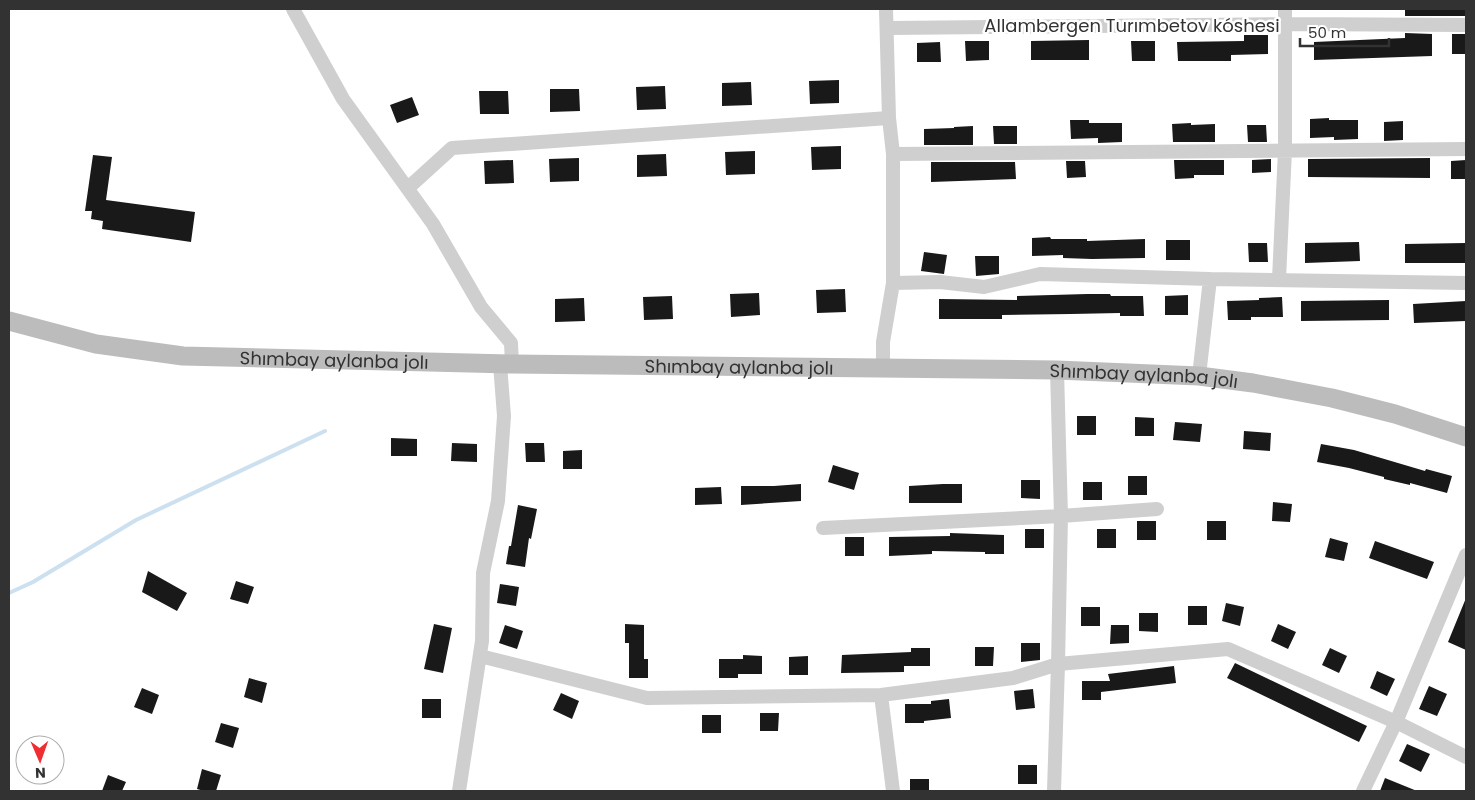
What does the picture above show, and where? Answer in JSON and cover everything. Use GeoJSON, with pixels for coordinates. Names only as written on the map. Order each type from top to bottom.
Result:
{"type":"FeatureCollection","features":[{"type":"Feature","properties":{"kind":"main road","name":"Shımbay aylanba jolı"},"geometry":{"type":"LineString","coordinates":[[9,321],[96,344],[183,356],[506,364],[1057,370],[1199,376],[1253,383],[1332,398],[1395,414],[1466,437]]}},
{"type":"Feature","properties":{"kind":"street"},"geometry":{"type":"LineString","coordinates":[[293,9],[343,99],[434,224],[482,307],[511,343],[506,364],[498,501],[483,573],[482,641],[459,791]]}},
{"type":"Feature","properties":{"kind":"street"},"geometry":{"type":"LineString","coordinates":[[883,368],[883,342],[893,283],[893,154],[889,118],[886,9]]}},
{"type":"Feature","properties":{"kind":"street"},"geometry":{"type":"LineString","coordinates":[[1279,279],[1285,150],[1285,9]]}},
{"type":"Feature","properties":{"kind":"street","name":"Allambergen Turımbetov kóshesi"},"geometry":{"type":"LineString","coordinates":[[888,28],[1285,24],[1466,25]]}},
{"type":"Feature","properties":{"kind":"street"},"geometry":{"type":"LineString","coordinates":[[408,188],[452,148],[889,118]]}},
{"type":"Feature","properties":{"kind":"street"},"geometry":{"type":"LineString","coordinates":[[893,154],[1466,149]]}},
{"type":"Feature","properties":{"kind":"street"},"geometry":{"type":"LineString","coordinates":[[893,283],[940,282],[984,287],[1040,274],[1466,283]]}},
{"type":"Feature","properties":{"kind":"street"},"geometry":{"type":"LineString","coordinates":[[1199,376],[1210,279]]}},
{"type":"Feature","properties":{"kind":"street"},"geometry":{"type":"LineString","coordinates":[[1054,791],[1061,516],[1057,370]]}},
{"type":"Feature","properties":{"kind":"street"},"geometry":{"type":"LineString","coordinates":[[823,528],[1061,516],[1157,509]]}},
{"type":"Feature","properties":{"kind":"street"},"geometry":{"type":"LineString","coordinates":[[1364,791],[1396,722],[1466,555]]}},
{"type":"Feature","properties":{"kind":"street"},"geometry":{"type":"LineString","coordinates":[[480,656],[647,698],[880,694],[1013,678],[1058,664],[1228,649],[1396,722],[1466,757]]}},
{"type":"Feature","properties":{"kind":"street"},"geometry":{"type":"LineString","coordinates":[[880,694],[893,791]]}},
{"type":"Feature","properties":{"kind":"building"},"geometry":{"type":"Polygon","coordinates":[[[1405,9],[1466,9],[1466,16],[1405,16],[1405,9]]]}},
{"type":"Feature","properties":{"kind":"building"},"geometry":{"type":"Polygon","coordinates":[[[1405,33],[1432,34],[1432,56],[1314,60],[1314,42],[1405,38],[1405,33]]]}},
{"type":"Feature","properties":{"kind":"building"},"geometry":{"type":"Polygon","coordinates":[[[1452,34],[1466,34],[1466,54],[1452,54],[1452,34]]]}},
{"type":"Feature","properties":{"kind":"building"},"geometry":{"type":"Polygon","coordinates":[[[1244,35],[1268,35],[1268,54],[1231,55],[1231,61],[1178,61],[1177,42],[1244,41],[1244,35]]]}},
{"type":"Feature","properties":{"kind":"building"},"geometry":{"type":"Polygon","coordinates":[[[1089,40],[1089,60],[1031,60],[1031,41],[1089,40]]]}},
{"type":"Feature","properties":{"kind":"building"},"geometry":{"type":"Polygon","coordinates":[[[965,41],[989,41],[989,60],[966,61],[965,41]]]}},
{"type":"Feature","properties":{"kind":"building"},"geometry":{"type":"Polygon","coordinates":[[[1131,41],[1155,41],[1155,61],[1132,61],[1131,41]]]}},
{"type":"Feature","properties":{"kind":"building"},"geometry":{"type":"Polygon","coordinates":[[[940,42],[941,62],[917,62],[917,43],[940,42]]]}},
{"type":"Feature","properties":{"kind":"building"},"geometry":{"type":"Polygon","coordinates":[[[839,80],[839,103],[810,104],[809,81],[839,80]]]}},
{"type":"Feature","properties":{"kind":"building"},"geometry":{"type":"Polygon","coordinates":[[[751,82],[752,105],[722,106],[722,83],[751,82]]]}},
{"type":"Feature","properties":{"kind":"building"},"geometry":{"type":"Polygon","coordinates":[[[665,86],[666,109],[637,110],[636,87],[665,86]]]}},
{"type":"Feature","properties":{"kind":"building"},"geometry":{"type":"Polygon","coordinates":[[[550,89],[579,89],[580,111],[550,112],[550,89]]]}},
{"type":"Feature","properties":{"kind":"building"},"geometry":{"type":"Polygon","coordinates":[[[479,91],[508,91],[509,114],[480,114],[479,91]]]}},
{"type":"Feature","properties":{"kind":"building"},"geometry":{"type":"Polygon","coordinates":[[[412,97],[419,115],[397,123],[390,105],[412,97]]]}},
{"type":"Feature","properties":{"kind":"building"},"geometry":{"type":"Polygon","coordinates":[[[1329,118],[1329,120],[1358,120],[1358,139],[1310,138],[1310,119],[1329,118]]]}},
{"type":"Feature","properties":{"kind":"building"},"geometry":{"type":"Polygon","coordinates":[[[1070,120],[1089,120],[1089,123],[1122,123],[1122,142],[1098,143],[1098,138],[1071,139],[1070,120]]]}},
{"type":"Feature","properties":{"kind":"building"},"geometry":{"type":"Polygon","coordinates":[[[1403,121],[1403,140],[1384,141],[1384,122],[1403,121]]]}},
{"type":"Feature","properties":{"kind":"building"},"geometry":{"type":"Polygon","coordinates":[[[1191,123],[1191,125],[1215,124],[1215,142],[1173,142],[1172,124],[1191,123]]]}},
{"type":"Feature","properties":{"kind":"building"},"geometry":{"type":"Polygon","coordinates":[[[1247,125],[1266,125],[1267,142],[1248,142],[1247,125]]]}},
{"type":"Feature","properties":{"kind":"building"},"geometry":{"type":"Polygon","coordinates":[[[973,126],[973,145],[924,145],[924,129],[973,126]]]}},
{"type":"Feature","properties":{"kind":"building"},"geometry":{"type":"Polygon","coordinates":[[[993,126],[1017,126],[1017,144],[994,144],[993,126]]]}},
{"type":"Feature","properties":{"kind":"building"},"geometry":{"type":"Polygon","coordinates":[[[841,146],[841,169],[812,170],[811,147],[841,146]]]}},
{"type":"Feature","properties":{"kind":"building"},"geometry":{"type":"Polygon","coordinates":[[[755,151],[755,174],[726,175],[725,152],[755,151]]]}},
{"type":"Feature","properties":{"kind":"building"},"geometry":{"type":"Polygon","coordinates":[[[666,154],[667,176],[637,177],[637,155],[666,154]]]}},
{"type":"Feature","properties":{"kind":"building"},"geometry":{"type":"Polygon","coordinates":[[[93,155],[112,157],[106,200],[195,212],[191,242],[102,229],[103,221],[91,219],[92,211],[85,211],[93,155]]]}},
{"type":"Feature","properties":{"kind":"building"},"geometry":{"type":"Polygon","coordinates":[[[579,158],[579,181],[550,182],[549,159],[579,158]]]}},
{"type":"Feature","properties":{"kind":"building"},"geometry":{"type":"Polygon","coordinates":[[[1430,158],[1430,178],[1308,177],[1308,159],[1430,158]]]}},
{"type":"Feature","properties":{"kind":"building"},"geometry":{"type":"Polygon","coordinates":[[[1271,159],[1271,172],[1252,173],[1252,160],[1271,159]]]}},
{"type":"Feature","properties":{"kind":"building"},"geometry":{"type":"Polygon","coordinates":[[[513,160],[514,183],[485,184],[484,161],[513,160]]]}},
{"type":"Feature","properties":{"kind":"building"},"geometry":{"type":"Polygon","coordinates":[[[1174,160],[1224,160],[1224,175],[1194,175],[1194,178],[1175,179],[1174,160]]]}},
{"type":"Feature","properties":{"kind":"building"},"geometry":{"type":"Polygon","coordinates":[[[1466,160],[1466,179],[1451,179],[1451,161],[1466,160]]]}},
{"type":"Feature","properties":{"kind":"building"},"geometry":{"type":"Polygon","coordinates":[[[1066,161],[1085,161],[1086,177],[1067,178],[1066,161]]]}},
{"type":"Feature","properties":{"kind":"building"},"geometry":{"type":"Polygon","coordinates":[[[931,162],[1015,162],[1016,179],[931,182],[931,162]]]}},
{"type":"Feature","properties":{"kind":"building"},"geometry":{"type":"Polygon","coordinates":[[[1050,237],[1051,239],[1087,239],[1087,241],[1145,239],[1145,258],[1092,259],[1063,258],[1063,255],[1032,256],[1032,238],[1050,237]]]}},
{"type":"Feature","properties":{"kind":"building"},"geometry":{"type":"Polygon","coordinates":[[[1166,240],[1190,240],[1190,260],[1166,260],[1166,240]]]}},
{"type":"Feature","properties":{"kind":"building"},"geometry":{"type":"Polygon","coordinates":[[[1359,242],[1360,261],[1305,263],[1305,243],[1359,242]]]}},
{"type":"Feature","properties":{"kind":"building"},"geometry":{"type":"Polygon","coordinates":[[[1248,243],[1267,243],[1268,262],[1249,262],[1248,243]]]}},
{"type":"Feature","properties":{"kind":"building"},"geometry":{"type":"Polygon","coordinates":[[[1466,243],[1466,263],[1405,263],[1405,244],[1466,243]]]}},
{"type":"Feature","properties":{"kind":"building"},"geometry":{"type":"Polygon","coordinates":[[[924,252],[947,255],[944,274],[921,271],[924,252]]]}},
{"type":"Feature","properties":{"kind":"building"},"geometry":{"type":"Polygon","coordinates":[[[975,256],[999,256],[999,274],[976,276],[975,256]]]}},
{"type":"Feature","properties":{"kind":"building"},"geometry":{"type":"Polygon","coordinates":[[[845,289],[846,312],[817,313],[816,290],[845,289]]]}},
{"type":"Feature","properties":{"kind":"building"},"geometry":{"type":"Polygon","coordinates":[[[759,293],[760,315],[731,317],[730,294],[759,293]]]}},
{"type":"Feature","properties":{"kind":"building"},"geometry":{"type":"Polygon","coordinates":[[[1087,294],[1143,296],[1144,316],[1120,316],[1120,313],[1002,315],[1002,319],[939,319],[939,299],[1017,300],[1017,296],[1087,294]]]}},
{"type":"Feature","properties":{"kind":"building"},"geometry":{"type":"Polygon","coordinates":[[[1188,295],[1188,315],[1165,315],[1165,296],[1188,295]]]}},
{"type":"Feature","properties":{"kind":"building"},"geometry":{"type":"Polygon","coordinates":[[[672,296],[673,319],[644,320],[643,297],[672,296]]]}},
{"type":"Feature","properties":{"kind":"building"},"geometry":{"type":"Polygon","coordinates":[[[1282,297],[1283,317],[1251,317],[1251,320],[1228,320],[1227,301],[1282,297]]]}},
{"type":"Feature","properties":{"kind":"building"},"geometry":{"type":"Polygon","coordinates":[[[584,298],[585,321],[555,322],[555,299],[584,298]]]}},
{"type":"Feature","properties":{"kind":"building"},"geometry":{"type":"Polygon","coordinates":[[[1389,300],[1389,320],[1301,321],[1301,301],[1389,300]]]}},
{"type":"Feature","properties":{"kind":"building"},"geometry":{"type":"Polygon","coordinates":[[[1466,301],[1466,321],[1414,323],[1413,304],[1466,301]]]}},
{"type":"Feature","properties":{"kind":"building"},"geometry":{"type":"Polygon","coordinates":[[[1077,416],[1096,416],[1096,435],[1077,435],[1077,416]]]}},
{"type":"Feature","properties":{"kind":"building"},"geometry":{"type":"Polygon","coordinates":[[[1135,417],[1154,418],[1154,436],[1135,436],[1135,417]]]}},
{"type":"Feature","properties":{"kind":"building"},"geometry":{"type":"Polygon","coordinates":[[[1175,422],[1202,424],[1200,442],[1173,440],[1175,422]]]}},
{"type":"Feature","properties":{"kind":"building"},"geometry":{"type":"Polygon","coordinates":[[[1244,431],[1271,433],[1270,451],[1243,449],[1244,431]]]}},
{"type":"Feature","properties":{"kind":"building"},"geometry":{"type":"Polygon","coordinates":[[[391,438],[417,439],[417,456],[391,456],[391,438]]]}},
{"type":"Feature","properties":{"kind":"building"},"geometry":{"type":"Polygon","coordinates":[[[452,443],[477,444],[477,462],[451,461],[452,443]]]}},
{"type":"Feature","properties":{"kind":"building"},"geometry":{"type":"Polygon","coordinates":[[[525,443],[544,443],[545,462],[526,462],[525,443]]]}},
{"type":"Feature","properties":{"kind":"building"},"geometry":{"type":"Polygon","coordinates":[[[1321,444],[1354,450],[1425,471],[1426,469],[1452,476],[1447,493],[1410,483],[1410,485],[1384,479],[1384,477],[1349,468],[1317,462],[1321,444]]]}},
{"type":"Feature","properties":{"kind":"building"},"geometry":{"type":"Polygon","coordinates":[[[582,450],[582,469],[563,469],[563,451],[582,450]]]}},
{"type":"Feature","properties":{"kind":"building"},"geometry":{"type":"Polygon","coordinates":[[[833,465],[859,473],[854,490],[828,482],[833,465]]]}},
{"type":"Feature","properties":{"kind":"building"},"geometry":{"type":"Polygon","coordinates":[[[1128,476],[1147,476],[1147,495],[1128,495],[1128,476]]]}},
{"type":"Feature","properties":{"kind":"building"},"geometry":{"type":"Polygon","coordinates":[[[1021,480],[1040,480],[1040,499],[1021,498],[1021,480]]]}},
{"type":"Feature","properties":{"kind":"building"},"geometry":{"type":"Polygon","coordinates":[[[1083,482],[1102,482],[1102,500],[1083,500],[1083,482]]]}},
{"type":"Feature","properties":{"kind":"building"},"geometry":{"type":"Polygon","coordinates":[[[801,484],[801,501],[741,505],[741,486],[801,484]]]}},
{"type":"Feature","properties":{"kind":"building"},"geometry":{"type":"Polygon","coordinates":[[[962,484],[962,503],[909,503],[909,486],[962,484]]]}},
{"type":"Feature","properties":{"kind":"building"},"geometry":{"type":"Polygon","coordinates":[[[721,487],[722,504],[695,505],[695,488],[721,487]]]}},
{"type":"Feature","properties":{"kind":"building"},"geometry":{"type":"Polygon","coordinates":[[[1273,502],[1292,504],[1290,522],[1272,521],[1273,502]]]}},
{"type":"Feature","properties":{"kind":"building"},"geometry":{"type":"Polygon","coordinates":[[[518,505],[537,509],[531,539],[529,538],[525,567],[506,564],[518,505]]]}},
{"type":"Feature","properties":{"kind":"building"},"geometry":{"type":"Polygon","coordinates":[[[1137,521],[1156,521],[1156,540],[1137,540],[1137,521]]]}},
{"type":"Feature","properties":{"kind":"building"},"geometry":{"type":"Polygon","coordinates":[[[1207,521],[1226,521],[1226,540],[1207,540],[1207,521]]]}},
{"type":"Feature","properties":{"kind":"building"},"geometry":{"type":"Polygon","coordinates":[[[1025,529],[1044,529],[1044,548],[1025,548],[1025,529]]]}},
{"type":"Feature","properties":{"kind":"building"},"geometry":{"type":"Polygon","coordinates":[[[1097,529],[1116,529],[1116,548],[1097,548],[1097,529]]]}},
{"type":"Feature","properties":{"kind":"building"},"geometry":{"type":"Polygon","coordinates":[[[950,533],[1004,535],[1004,554],[932,551],[932,554],[889,556],[889,537],[950,536],[950,533]]]}},
{"type":"Feature","properties":{"kind":"building"},"geometry":{"type":"Polygon","coordinates":[[[845,537],[864,537],[864,556],[845,556],[845,537]]]}},
{"type":"Feature","properties":{"kind":"building"},"geometry":{"type":"Polygon","coordinates":[[[1330,538],[1348,543],[1344,561],[1325,557],[1330,538]]]}},
{"type":"Feature","properties":{"kind":"building"},"geometry":{"type":"Polygon","coordinates":[[[1375,541],[1434,562],[1427,579],[1369,558],[1375,541]]]}},
{"type":"Feature","properties":{"kind":"building"},"geometry":{"type":"Polygon","coordinates":[[[148,571],[187,593],[177,611],[142,592],[148,571]]]}},
{"type":"Feature","properties":{"kind":"building"},"geometry":{"type":"Polygon","coordinates":[[[236,581],[254,587],[248,604],[230,599],[236,581]]]}},
{"type":"Feature","properties":{"kind":"building"},"geometry":{"type":"Polygon","coordinates":[[[500,584],[519,587],[516,606],[497,603],[500,584]]]}},
{"type":"Feature","properties":{"kind":"building"},"geometry":{"type":"Polygon","coordinates":[[[1466,598],[1466,650],[1448,642],[1466,598]]]}},
{"type":"Feature","properties":{"kind":"building"},"geometry":{"type":"Polygon","coordinates":[[[1226,603],[1244,607],[1240,626],[1222,621],[1226,603]]]}},
{"type":"Feature","properties":{"kind":"building"},"geometry":{"type":"Polygon","coordinates":[[[1188,606],[1207,606],[1207,625],[1188,625],[1188,606]]]}},
{"type":"Feature","properties":{"kind":"building"},"geometry":{"type":"Polygon","coordinates":[[[1081,607],[1100,607],[1100,626],[1081,626],[1081,607]]]}},
{"type":"Feature","properties":{"kind":"building"},"geometry":{"type":"Polygon","coordinates":[[[1139,613],[1158,613],[1158,632],[1139,631],[1139,613]]]}},
{"type":"Feature","properties":{"kind":"building"},"geometry":{"type":"Polygon","coordinates":[[[434,624],[452,628],[443,673],[424,669],[434,624]]]}},
{"type":"Feature","properties":{"kind":"building"},"geometry":{"type":"Polygon","coordinates":[[[625,624],[644,625],[644,659],[648,659],[648,678],[629,678],[629,643],[625,643],[625,624]]]}},
{"type":"Feature","properties":{"kind":"building"},"geometry":{"type":"Polygon","coordinates":[[[1278,624],[1296,632],[1288,649],[1271,641],[1278,624]]]}},
{"type":"Feature","properties":{"kind":"building"},"geometry":{"type":"Polygon","coordinates":[[[505,625],[523,631],[517,649],[499,643],[505,625]]]}},
{"type":"Feature","properties":{"kind":"building"},"geometry":{"type":"Polygon","coordinates":[[[1111,625],[1129,625],[1129,643],[1110,644],[1111,625]]]}},
{"type":"Feature","properties":{"kind":"building"},"geometry":{"type":"Polygon","coordinates":[[[1021,643],[1040,643],[1040,660],[1021,662],[1021,643]]]}},
{"type":"Feature","properties":{"kind":"building"},"geometry":{"type":"Polygon","coordinates":[[[975,647],[994,647],[993,666],[975,666],[975,647]]]}},
{"type":"Feature","properties":{"kind":"building"},"geometry":{"type":"Polygon","coordinates":[[[911,648],[930,648],[930,666],[904,666],[904,672],[841,673],[842,655],[911,652],[911,648]]]}},
{"type":"Feature","properties":{"kind":"building"},"geometry":{"type":"Polygon","coordinates":[[[1330,648],[1347,656],[1339,673],[1322,665],[1330,648]]]}},
{"type":"Feature","properties":{"kind":"building"},"geometry":{"type":"Polygon","coordinates":[[[743,655],[762,656],[762,674],[738,674],[738,678],[719,678],[719,659],[743,659],[743,655]]]}},
{"type":"Feature","properties":{"kind":"building"},"geometry":{"type":"Polygon","coordinates":[[[808,656],[808,675],[789,675],[789,657],[808,656]]]}},
{"type":"Feature","properties":{"kind":"building"},"geometry":{"type":"Polygon","coordinates":[[[1235,663],[1367,726],[1359,742],[1227,678],[1235,663]]]}},
{"type":"Feature","properties":{"kind":"building"},"geometry":{"type":"Polygon","coordinates":[[[1174,666],[1176,683],[1101,692],[1101,700],[1082,700],[1082,681],[1110,681],[1108,674],[1174,666]]]}},
{"type":"Feature","properties":{"kind":"building"},"geometry":{"type":"Polygon","coordinates":[[[1377,671],[1395,679],[1387,696],[1370,688],[1377,671]]]}},
{"type":"Feature","properties":{"kind":"building"},"geometry":{"type":"Polygon","coordinates":[[[249,678],[267,683],[262,703],[244,697],[249,678]]]}},
{"type":"Feature","properties":{"kind":"building"},"geometry":{"type":"Polygon","coordinates":[[[1429,686],[1447,694],[1437,716],[1419,709],[1429,686]]]}},
{"type":"Feature","properties":{"kind":"building"},"geometry":{"type":"Polygon","coordinates":[[[142,688],[159,695],[152,714],[134,707],[142,688]]]}},
{"type":"Feature","properties":{"kind":"building"},"geometry":{"type":"Polygon","coordinates":[[[1033,689],[1035,708],[1016,710],[1014,691],[1033,689]]]}},
{"type":"Feature","properties":{"kind":"building"},"geometry":{"type":"Polygon","coordinates":[[[561,693],[579,701],[572,719],[553,710],[561,693]]]}},
{"type":"Feature","properties":{"kind":"building"},"geometry":{"type":"Polygon","coordinates":[[[422,699],[441,699],[441,718],[422,718],[422,699]]]}},
{"type":"Feature","properties":{"kind":"building"},"geometry":{"type":"Polygon","coordinates":[[[949,699],[951,718],[924,721],[924,723],[905,723],[905,704],[931,704],[931,701],[949,699]]]}},
{"type":"Feature","properties":{"kind":"building"},"geometry":{"type":"Polygon","coordinates":[[[760,713],[779,713],[778,731],[760,731],[760,713]]]}},
{"type":"Feature","properties":{"kind":"building"},"geometry":{"type":"Polygon","coordinates":[[[702,715],[721,715],[721,733],[702,733],[702,715]]]}},
{"type":"Feature","properties":{"kind":"building"},"geometry":{"type":"Polygon","coordinates":[[[221,723],[239,728],[233,748],[215,742],[221,723]]]}},
{"type":"Feature","properties":{"kind":"building"},"geometry":{"type":"Polygon","coordinates":[[[1407,744],[1430,754],[1421,772],[1399,761],[1407,744]]]}},
{"type":"Feature","properties":{"kind":"building"},"geometry":{"type":"Polygon","coordinates":[[[1018,765],[1037,765],[1037,784],[1018,784],[1018,765]]]}},
{"type":"Feature","properties":{"kind":"building"},"geometry":{"type":"Polygon","coordinates":[[[202,769],[221,775],[216,791],[197,789],[202,769]]]}},
{"type":"Feature","properties":{"kind":"building"},"geometry":{"type":"Polygon","coordinates":[[[108,775],[126,782],[122,791],[102,791],[108,775]]]}},
{"type":"Feature","properties":{"kind":"building"},"geometry":{"type":"Polygon","coordinates":[[[1385,778],[1417,791],[1380,791],[1385,778]]]}},
{"type":"Feature","properties":{"kind":"building"},"geometry":{"type":"Polygon","coordinates":[[[910,779],[929,779],[929,791],[910,791],[910,779]]]}},
{"type":"Feature","properties":{"kind":"waterway"},"geometry":{"type":"LineString","coordinates":[[9,593],[33,582],[136,520],[325,431]]}}]}
